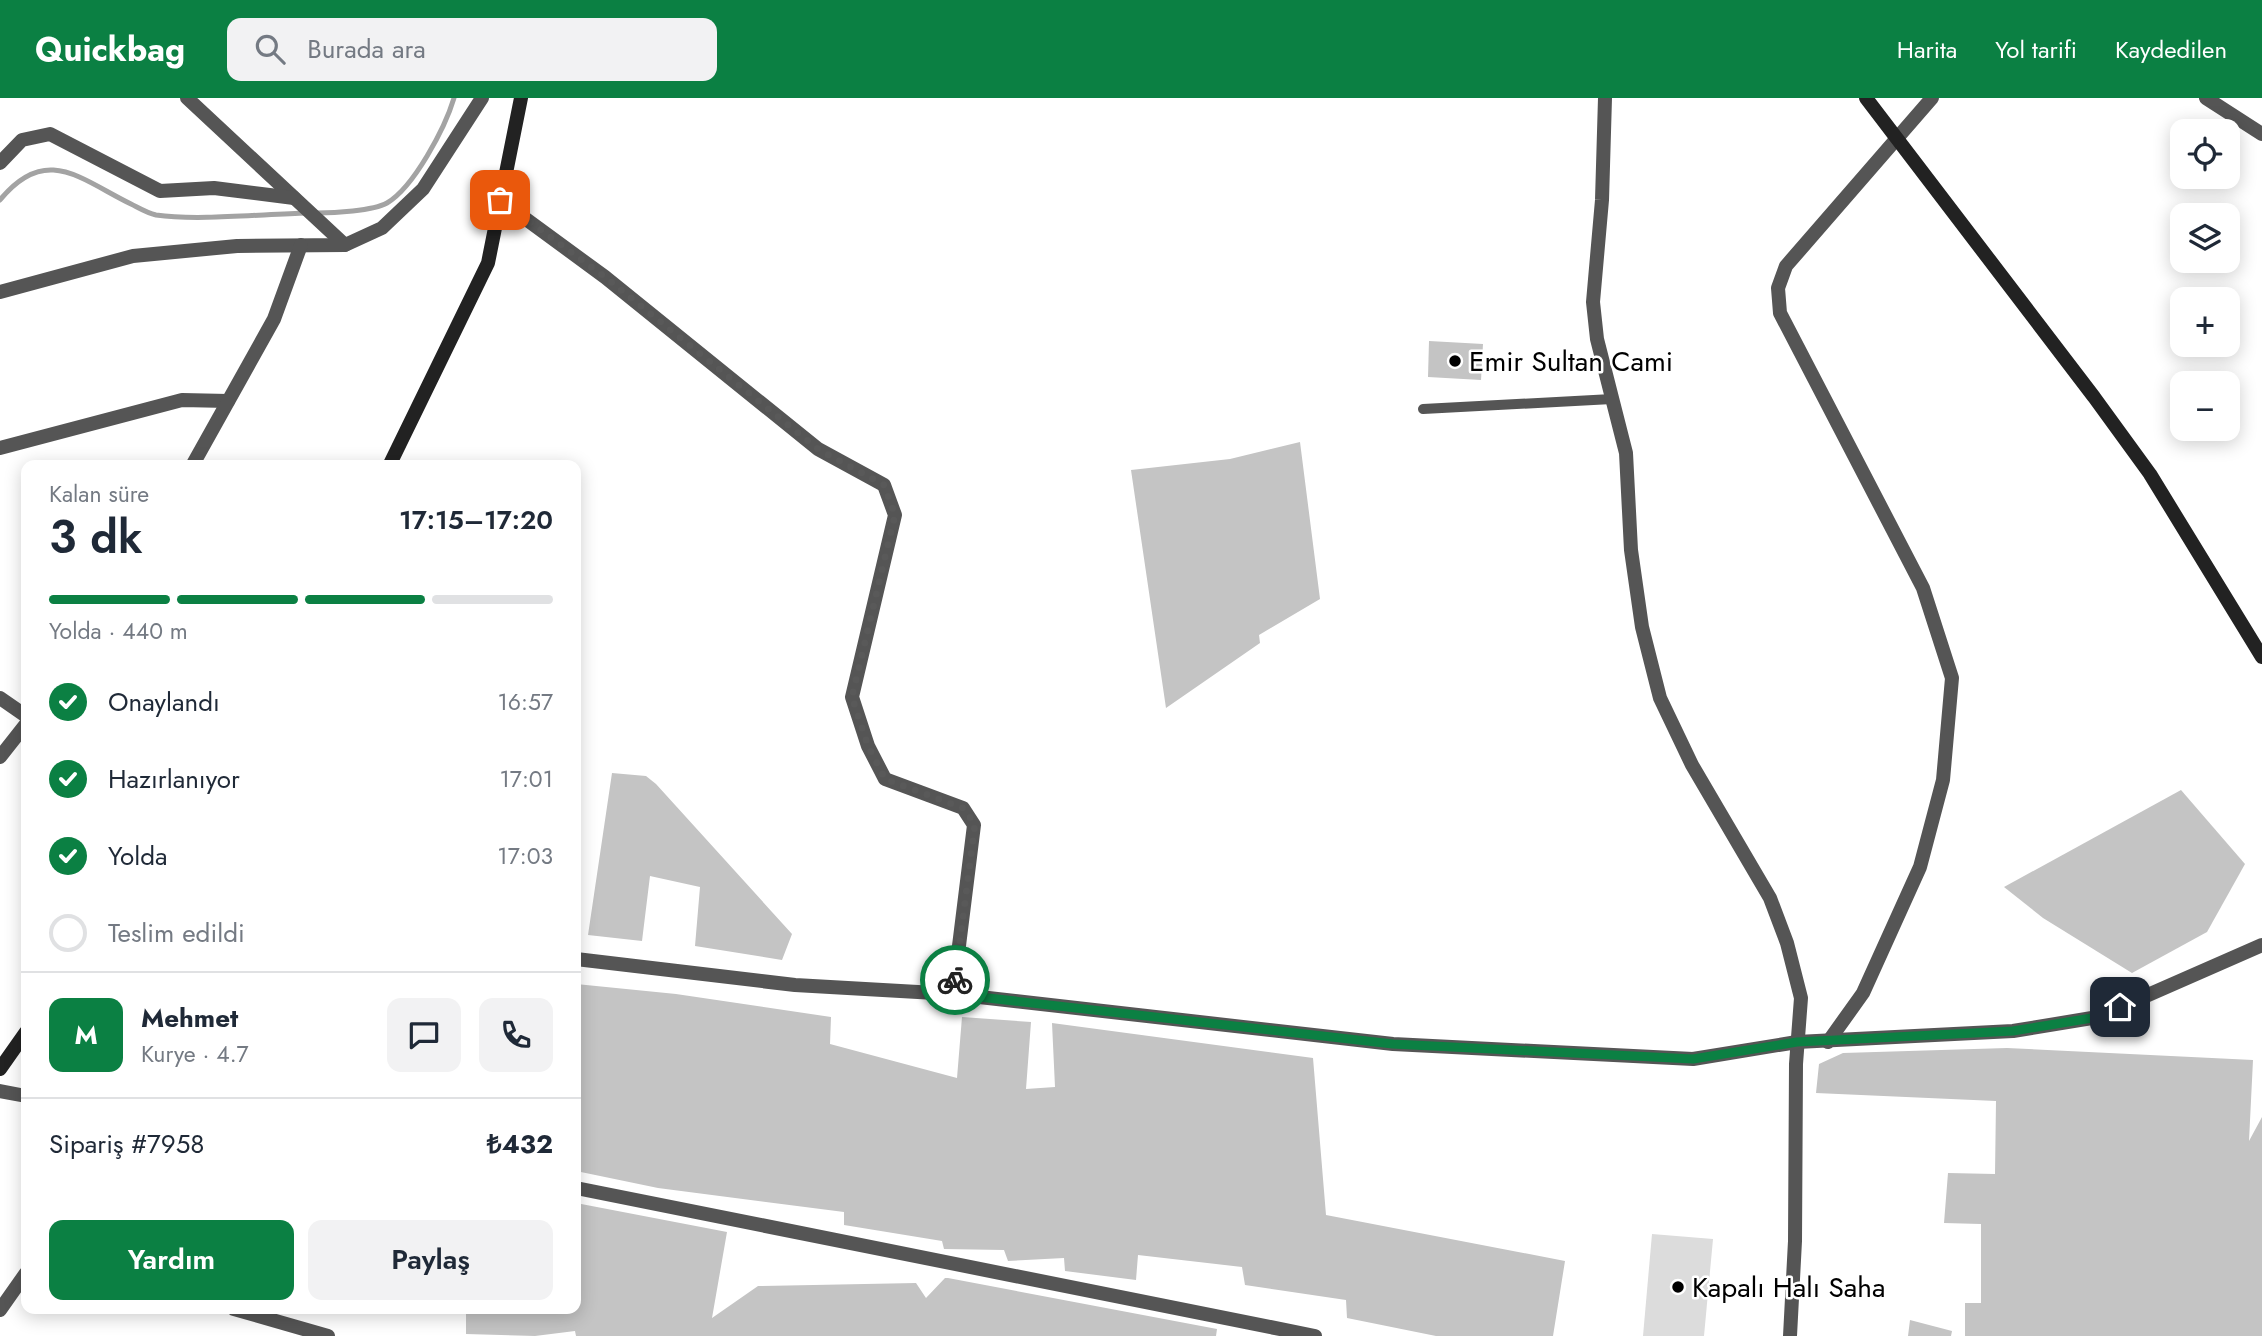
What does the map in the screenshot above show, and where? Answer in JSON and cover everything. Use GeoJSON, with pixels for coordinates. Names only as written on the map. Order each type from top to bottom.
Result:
{"type":"FeatureCollection","features":[{"type":"Feature","properties":{"kind":"street"},"geometry":{"type":"LineString","coordinates":[[187,98],[345,245]]}},
{"type":"Feature","properties":{"kind":"street"},"geometry":{"type":"LineString","coordinates":[[0,292],[132,256],[237,246],[345,245],[382,228],[423,189],[482,98]]}},
{"type":"Feature","properties":{"kind":"street"},"geometry":{"type":"LineString","coordinates":[[391,460],[488,263],[521,98]]}},
{"type":"Feature","properties":{"kind":"street"},"geometry":{"type":"LineString","coordinates":[[1605,98],[1602,200],[1593,302],[1597,339],[1626,453],[1631,550],[1642,627],[1660,698],[1692,765],[1770,898],[1787,943],[1801,998],[1797,1042],[1790,1336]]}},
{"type":"Feature","properties":{"kind":"street"},"geometry":{"type":"LineString","coordinates":[[1866,98],[2150,474],[2262,657]]}},
{"type":"Feature","properties":{"kind":"street"},"geometry":{"type":"LineString","coordinates":[[1828,1042],[1863,993],[1920,867],[1943,780],[1952,678],[1923,588],[1780,313],[1778,288],[1786,266],[1932,98]]}},
{"type":"Feature","properties":{"kind":"street"},"geometry":{"type":"LineString","coordinates":[[2206,98],[2262,134]]}},
{"type":"Feature","properties":{"kind":"street"},"geometry":{"type":"LineString","coordinates":[[0,163],[22,140],[50,134],[160,191],[214,188],[295,198]]}},
{"type":"Feature","properties":{"kind":"street"},"geometry":{"type":"LineString","coordinates":[[500,200],[605,277],[818,449],[884,485],[895,515],[852,697],[868,746],[885,779],[963,808],[975,824],[953,994]]}},
{"type":"Feature","properties":{"kind":"street"},"geometry":{"type":"LineString","coordinates":[[195,460],[274,318],[301,245]]}},
{"type":"Feature","properties":{"kind":"street"},"geometry":{"type":"LineString","coordinates":[[0,448],[182,400],[228,401]]}},
{"type":"Feature","properties":{"kind":"street"},"geometry":{"type":"LineString","coordinates":[[0,698],[21,713]]}},
{"type":"Feature","properties":{"kind":"street"},"geometry":{"type":"LineString","coordinates":[[0,757],[21,730]]}},
{"type":"Feature","properties":{"kind":"street"},"geometry":{"type":"LineString","coordinates":[[581,960],[794,985],[953,994],[1393,1044],[1693,1059],[1797,1042],[2013,1031],[2098,1017],[2262,945]]}},
{"type":"Feature","properties":{"kind":"street"},"geometry":{"type":"LineString","coordinates":[[0,1069],[21,1039]]}},
{"type":"Feature","properties":{"kind":"street"},"geometry":{"type":"LineString","coordinates":[[0,1091],[21,1095]]}},
{"type":"Feature","properties":{"kind":"street"},"geometry":{"type":"LineString","coordinates":[[581,1189],[1315,1336]]}},
{"type":"Feature","properties":{"kind":"street"},"geometry":{"type":"LineString","coordinates":[[0,1310],[21,1280]]}},
{"type":"Feature","properties":{"kind":"street"},"geometry":{"type":"LineString","coordinates":[[251,1314],[328,1336]]}},
{"type":"Feature","properties":{"kind":"lane"},"geometry":{"type":"LineString","coordinates":[[1423,409],[1612,398]]}},
{"type":"Feature","properties":{"kind":"shaded area","name":"Kapalı Halı Saha"},"geometry":{"type":"Polygon","coordinates":[[[1652,1234],[1713,1239],[1704,1336],[1643,1336],[1652,1234]]]}},
{"type":"Feature","properties":{"kind":"building","name":"Emir Sultan Cami"},"geometry":{"type":"Polygon","coordinates":[[[1429,341],[1483,344],[1481,380],[1428,377],[1429,341]]]}},
{"type":"Feature","properties":{"kind":"building"},"geometry":{"type":"Polygon","coordinates":[[[1300,442],[1320,599],[1259,635],[1260,643],[1166,708],[1131,470],[1230,459],[1300,442]]]}},
{"type":"Feature","properties":{"kind":"building"},"geometry":{"type":"Polygon","coordinates":[[[612,773],[646,776],[656,784],[792,934],[782,960],[695,946],[700,887],[650,876],[642,941],[588,935],[612,773]]]}},
{"type":"Feature","properties":{"kind":"building"},"geometry":{"type":"Polygon","coordinates":[[[2181,790],[2245,864],[2207,932],[2132,973],[2043,918],[2004,887],[2181,790]]]}},
{"type":"Feature","properties":{"kind":"building"},"geometry":{"type":"Polygon","coordinates":[[[581,984],[676,994],[831,1017],[830,1044],[957,1078],[962,1017],[1031,1022],[1026,1089],[1055,1087],[1052,1023],[1313,1058],[1326,1215],[1565,1261],[1553,1336],[1436,1336],[1347,1318],[1346,1300],[1245,1285],[1242,1267],[1138,1255],[1136,1280],[1065,1271],[1064,1258],[1008,1261],[1004,1250],[944,1249],[942,1241],[844,1225],[844,1212],[658,1188],[581,1172],[581,984]]]}},
{"type":"Feature","properties":{"kind":"building"},"geometry":{"type":"Polygon","coordinates":[[[2007,1048],[2253,1060],[2249,1141],[2262,1117],[2262,1336],[1965,1336],[1965,1303],[1981,1303],[1981,1224],[1944,1223],[1948,1173],[1995,1174],[1996,1101],[1816,1093],[1819,1064],[1843,1053],[2007,1048]]]}},
{"type":"Feature","properties":{"kind":"building"},"geometry":{"type":"Polygon","coordinates":[[[581,1204],[727,1232],[712,1318],[758,1286],[916,1283],[926,1298],[948,1278],[1217,1329],[1216,1336],[576,1336],[575,1331],[535,1336],[466,1334],[466,1314],[581,1314],[581,1204]]]}},
{"type":"Feature","properties":{"kind":"building"},"geometry":{"type":"Polygon","coordinates":[[[1910,1320],[1952,1331],[1951,1336],[1908,1336],[1910,1320]]]}},
{"type":"Feature","properties":{"kind":"waterway"},"geometry":{"type":"LineString","coordinates":[[317,213],[381,206],[397,195],[427,156],[444,125],[454,98]]}},
{"type":"Feature","properties":{"kind":"waterway"},"geometry":{"type":"LineString","coordinates":[[0,200],[17,183],[33,173],[48,170],[79,177],[156,215],[210,217],[307,213]]}},
{"type":"Feature","properties":{"kind":"way so far"},"geometry":{"type":"LineString","coordinates":[[500,200],[605,277],[818,449],[884,485],[895,515],[852,697],[868,746],[885,779],[963,808],[975,824],[955,980]]}},
{"type":"Feature","properties":{"kind":"place","name":"Emir Sultan Cami"},"geometry":{"type":"Point","coordinates":[1455,361]}},
{"type":"Feature","properties":{"kind":"place","name":"Kapalı Halı Saha"},"geometry":{"type":"Point","coordinates":[1678,1287]}},
{"type":"Feature","properties":{"kind":"route"},"geometry":{"type":"LineString","coordinates":[[955,980],[953,994],[1393,1044],[1693,1059],[1797,1042],[2013,1031],[2098,1017],[2120,1007]]}}]}
